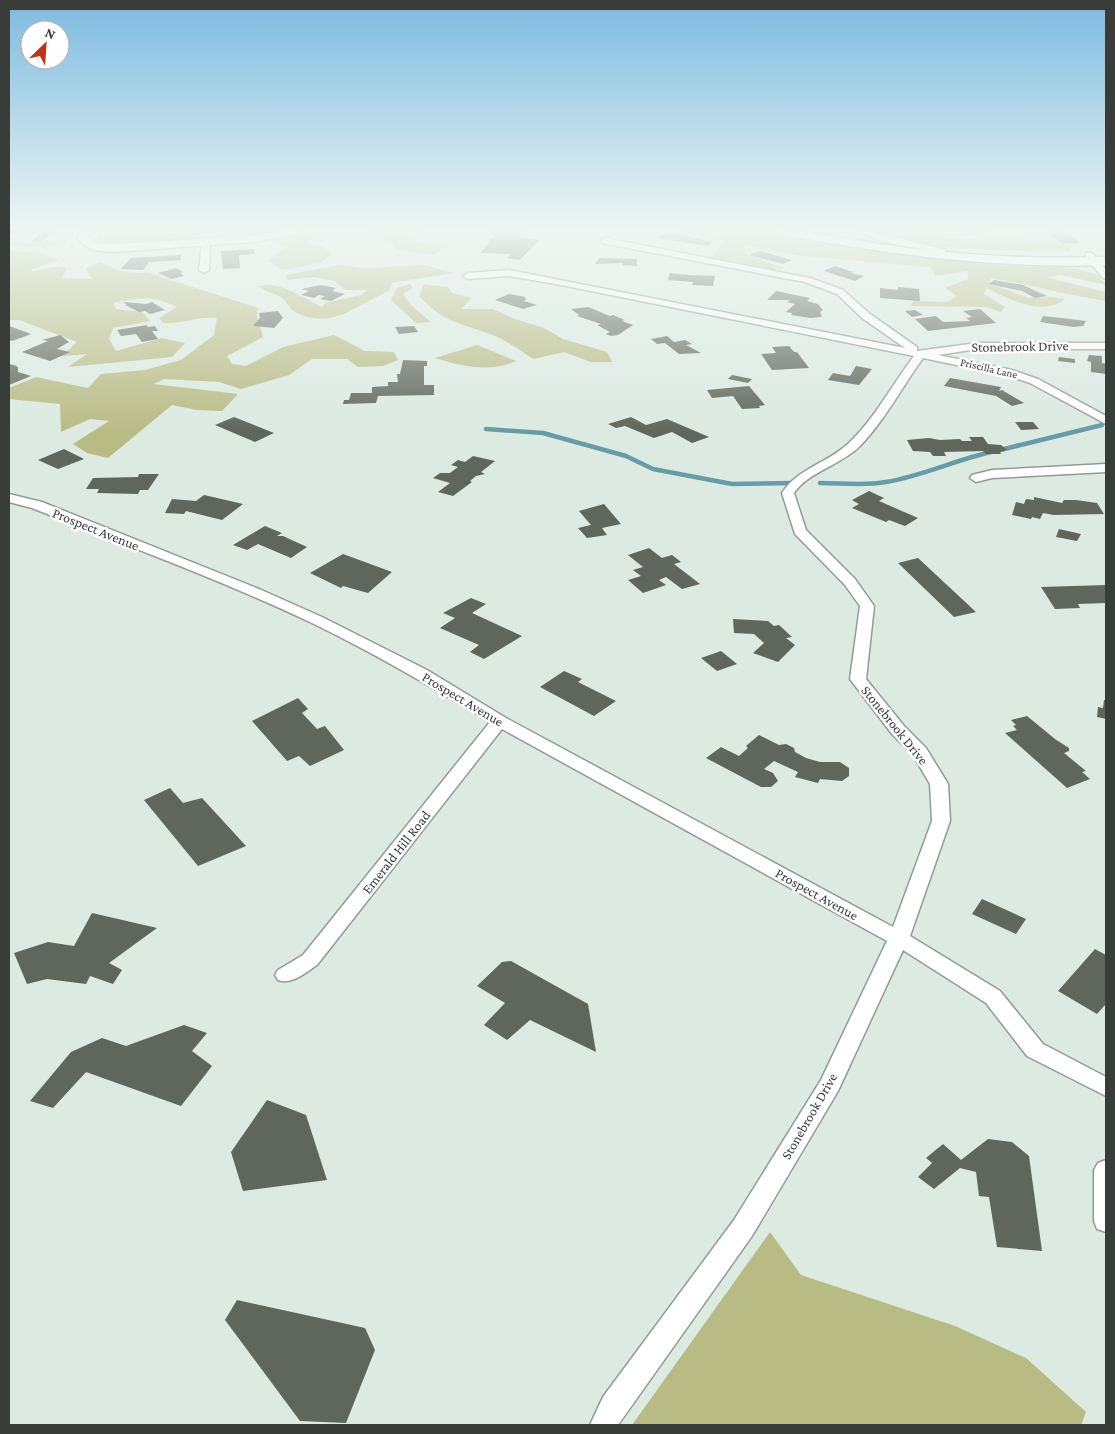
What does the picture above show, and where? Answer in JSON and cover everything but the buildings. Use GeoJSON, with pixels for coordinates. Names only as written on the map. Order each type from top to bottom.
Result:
{"type":"FeatureCollection","features":[{"type":"Feature","properties":{"kind":"street"},"geometry":{"type":"LineString","coordinates":[[641,298],[921,354]]}},
{"type":"Feature","properties":{"kind":"street"},"geometry":{"type":"LineString","coordinates":[[846,298],[866,316],[921,354]]}},
{"type":"Feature","properties":{"kind":"street","name":"Stonebrook Drive"},"geometry":{"type":"LineString","coordinates":[[604,1425],[613,1408],[743,1228],[830,1085],[899,938],[940,821],[939,784],[920,752],[898,730],[858,680],[867,606],[850,582],[800,531],[788,493],[795,482],[842,456],[868,432],[921,354],[978,346],[1106,346]]}},
{"type":"Feature","properties":{"kind":"street","name":"Priscilla Lane"},"geometry":{"type":"LineString","coordinates":[[921,354],[1024,376],[1106,421]]}},
{"type":"Feature","properties":{"kind":"street"},"geometry":{"type":"LineString","coordinates":[[976,478],[992,474],[1106,468]]}},
{"type":"Feature","properties":{"kind":"street","name":"Prospect Avenue"},"geometry":{"type":"LineString","coordinates":[[9,498],[37,505],[219,577],[317,620],[421,674],[500,721],[899,938],[993,998],[1035,1050],[1106,1087]]}},
{"type":"Feature","properties":{"kind":"street","name":"Emerald Hill Road"},"geometry":{"type":"LineString","coordinates":[[285,975],[310,960],[500,721]]}},
{"type":"Feature","properties":{"kind":"street"},"geometry":{"type":"LineString","coordinates":[[1106,1170],[1106,1221]]}},
{"type":"Feature","properties":{"kind":"green space"},"geometry":{"type":"Polygon","coordinates":[[[9,298],[227,298],[258,308],[257,315],[263,337],[227,356],[232,364],[246,366],[283,347],[334,335],[365,351],[394,352],[398,360],[383,366],[358,367],[347,359],[312,359],[289,375],[241,389],[219,382],[164,379],[154,384],[238,394],[222,411],[197,410],[172,405],[108,458],[87,453],[73,444],[109,421],[90,419],[61,432],[60,404],[9,399],[9,388],[36,377],[88,388],[101,374],[145,370],[181,360],[214,335],[217,318],[163,323],[159,318],[177,307],[153,299],[113,303],[116,309],[142,312],[150,321],[113,328],[109,339],[116,351],[162,338],[185,343],[172,357],[68,367],[87,354],[62,356],[77,342],[19,320],[9,320],[9,298]]]}},
{"type":"Feature","properties":{"kind":"green space"},"geometry":{"type":"Polygon","coordinates":[[[282,298],[304,298],[322,307],[325,303],[348,298],[375,298],[344,314],[321,319],[295,312],[282,298]]]}},
{"type":"Feature","properties":{"kind":"green space"},"geometry":{"type":"Polygon","coordinates":[[[392,298],[406,298],[413,307],[431,322],[416,323],[391,300],[392,298]]]}},
{"type":"Feature","properties":{"kind":"green space"},"geometry":{"type":"Polygon","coordinates":[[[421,298],[472,298],[461,309],[493,309],[515,319],[544,328],[563,339],[607,352],[612,362],[591,362],[564,352],[534,359],[501,339],[444,317],[421,298]]]}},
{"type":"Feature","properties":{"kind":"green space"},"geometry":{"type":"Polygon","coordinates":[[[954,298],[990,298],[1005,307],[1000,312],[986,307],[910,306],[914,301],[947,302],[954,298]]]}},
{"type":"Feature","properties":{"kind":"green space"},"geometry":{"type":"Polygon","coordinates":[[[1007,298],[1065,299],[1056,304],[1046,306],[1036,306],[1007,298]]]}},
{"type":"Feature","properties":{"kind":"green space"},"geometry":{"type":"Polygon","coordinates":[[[1088,298],[1106,298],[1106,301],[1088,298]]]}},
{"type":"Feature","properties":{"kind":"green space"},"geometry":{"type":"Polygon","coordinates":[[[477,345],[516,361],[496,367],[476,367],[455,364],[435,358],[477,345]]]}},
{"type":"Feature","properties":{"kind":"green space"},"geometry":{"type":"Polygon","coordinates":[[[770,1232],[801,1275],[955,1326],[1026,1358],[1086,1412],[1081,1425],[632,1425],[770,1232]]]}},
{"type":"Feature","properties":{"kind":"waterway"},"geometry":{"type":"LineString","coordinates":[[1000,450],[1102,425]]}},
{"type":"Feature","properties":{"kind":"waterway"},"geometry":{"type":"LineString","coordinates":[[486,429],[543,433],[626,456],[653,469],[732,484],[792,483]]}},
{"type":"Feature","properties":{"kind":"waterway"},"geometry":{"type":"LineString","coordinates":[[820,483],[861,484],[886,482],[913,476],[991,452]]}}]}
